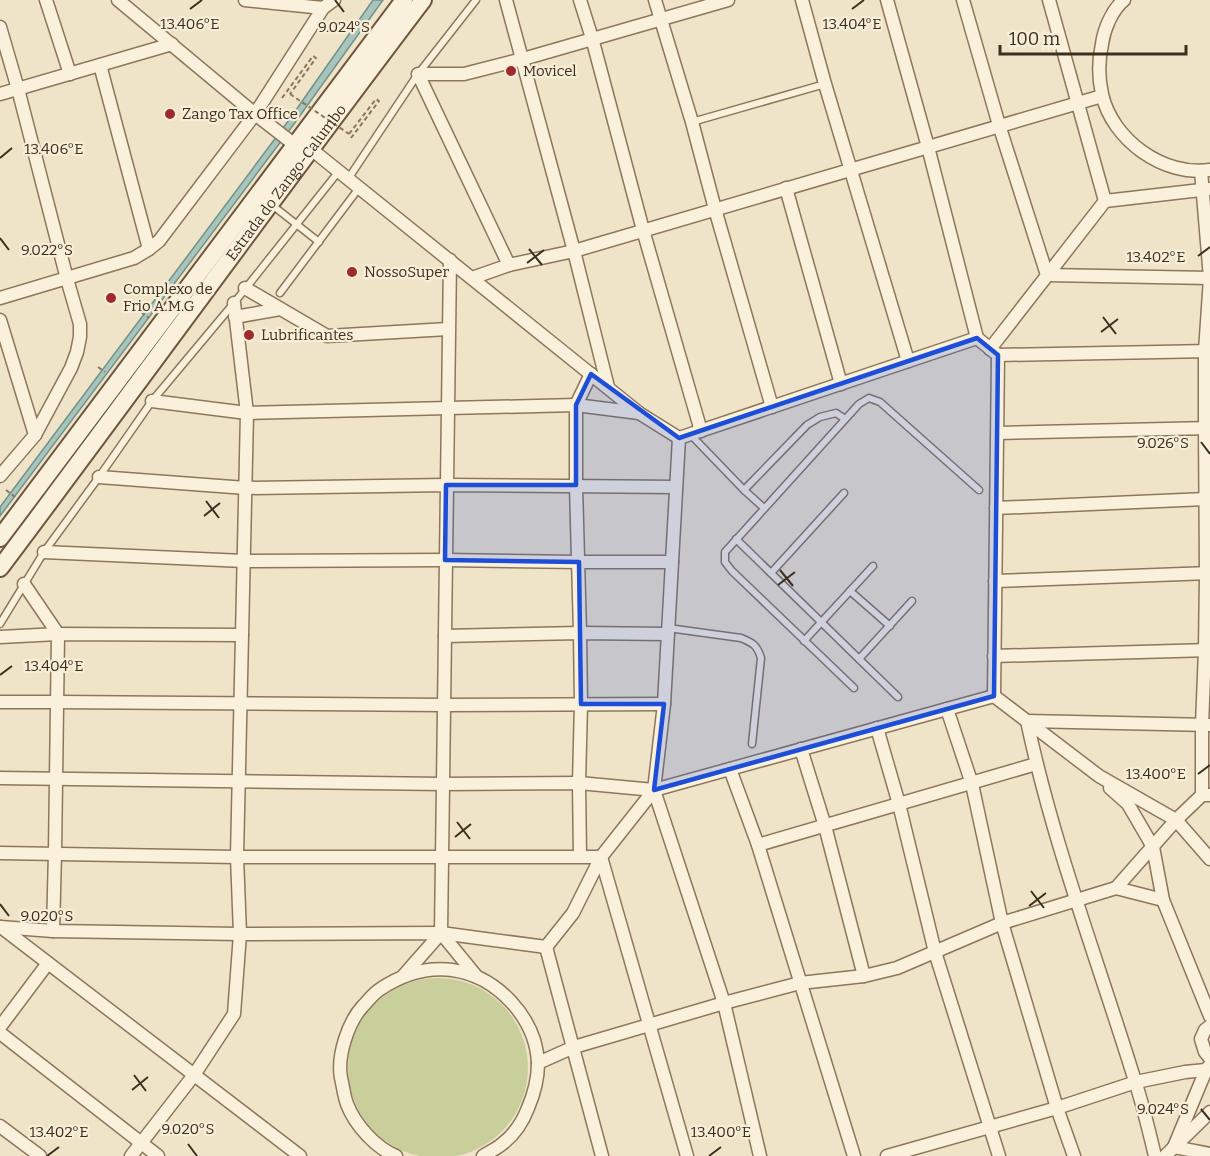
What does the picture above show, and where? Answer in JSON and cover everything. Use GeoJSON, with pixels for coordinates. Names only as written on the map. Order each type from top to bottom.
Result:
{"type":"FeatureCollection","features":[{"type":"Feature","properties":{"kind":"main road","name":"Estrada do Zango-Calumbo"},"geometry":{"type":"LineString","coordinates":[[0,568],[270,204],[303,147],[404,0]]}},
{"type":"Feature","properties":{"kind":"main road","name":"Estrada do Zango-Calumbo"},"geometry":{"type":"LineString","coordinates":[[0,538],[303,147],[423,0]]}},
{"type":"Feature","properties":{"kind":"street"},"geometry":{"type":"LineString","coordinates":[[46,0],[70,74]]}},
{"type":"Feature","properties":{"kind":"street"},"geometry":{"type":"LineString","coordinates":[[118,0],[131,5],[172,44],[255,114],[344,175],[639,413]]}},
{"type":"Feature","properties":{"kind":"street"},"geometry":{"type":"LineString","coordinates":[[246,0],[323,8]]}},
{"type":"Feature","properties":{"kind":"street"},"geometry":{"type":"LineString","coordinates":[[0,298],[134,258],[159,241],[255,114],[323,8],[334,0]]}},
{"type":"Feature","properties":{"kind":"street"},"geometry":{"type":"LineString","coordinates":[[506,0],[608,387]]}},
{"type":"Feature","properties":{"kind":"street"},"geometry":{"type":"LineString","coordinates":[[580,0],[643,230],[690,434],[676,487],[664,704],[654,790],[724,1003],[760,1156]]}},
{"type":"Feature","properties":{"kind":"street"},"geometry":{"type":"LineString","coordinates":[[655,0],[692,122],[772,407]]}},
{"type":"Feature","properties":{"kind":"street"},"geometry":{"type":"LineString","coordinates":[[509,265],[418,74],[464,74],[729,0]]}},
{"type":"Feature","properties":{"kind":"street"},"geometry":{"type":"LineString","coordinates":[[802,0],[908,361]]}},
{"type":"Feature","properties":{"kind":"street"},"geometry":{"type":"LineString","coordinates":[[887,0],[977,338],[994,352],[1208,351]]}},
{"type":"Feature","properties":{"kind":"street"},"geometry":{"type":"LineString","coordinates":[[963,0],[999,125],[1047,275]]}},
{"type":"Feature","properties":{"kind":"street"},"geometry":{"type":"LineString","coordinates":[[1049,0],[1105,201]]}},
{"type":"Feature","properties":{"kind":"street"},"geometry":{"type":"LineString","coordinates":[[538,1063],[574,1047],[724,1003],[800,983],[864,976],[897,968],[1002,923],[1116,888],[1176,820],[1206,795],[1208,573],[1206,499],[1210,278],[1206,171],[1175,167],[1150,157],[1129,141],[1113,120],[1102,96],[1098,64],[1104,32],[1119,4],[1124,0]]}},
{"type":"Feature","properties":{"kind":"street"},"geometry":{"type":"LineString","coordinates":[[0,27],[66,279],[80,324],[80,337],[71,368],[35,435],[0,476]]}},
{"type":"Feature","properties":{"kind":"street"},"geometry":{"type":"LineString","coordinates":[[0,94],[172,44]]}},
{"type":"Feature","properties":{"kind":"street"},"geometry":{"type":"LineString","coordinates":[[100,65],[149,249]]}},
{"type":"Feature","properties":{"kind":"street"},"geometry":{"type":"LineString","coordinates":[[472,278],[509,265],[574,251],[1102,96]]}},
{"type":"Feature","properties":{"kind":"street"},"geometry":{"type":"LineString","coordinates":[[786,188],[841,384]]}},
{"type":"Feature","properties":{"kind":"street"},"geometry":{"type":"LineString","coordinates":[[994,696],[998,433],[994,352],[1047,275],[1105,201],[1207,189]]}},
{"type":"Feature","properties":{"kind":"street"},"geometry":{"type":"LineString","coordinates":[[405,975],[441,933],[450,261]]}},
{"type":"Feature","properties":{"kind":"street"},"geometry":{"type":"LineString","coordinates":[[1047,275],[1210,278]]}},
{"type":"Feature","properties":{"kind":"street"},"geometry":{"type":"LineString","coordinates":[[245,288],[327,336],[448,329]]}},
{"type":"Feature","properties":{"kind":"street"},"geometry":{"type":"LineString","coordinates":[[131,1156],[194,1075],[234,1014],[240,934],[237,857],[248,413],[234,303]]}},
{"type":"Feature","properties":{"kind":"street"},"geometry":{"type":"LineString","coordinates":[[235,317],[280,309]]}},
{"type":"Feature","properties":{"kind":"street"},"geometry":{"type":"LineString","coordinates":[[0,320],[35,435]]}},
{"type":"Feature","properties":{"kind":"street"},"geometry":{"type":"LineString","coordinates":[[152,401],[248,413],[576,405],[639,413],[690,434],[977,338]]}},
{"type":"Feature","properties":{"kind":"street"},"geometry":{"type":"LineString","coordinates":[[580,856],[581,704],[576,405],[591,374]]}},
{"type":"Feature","properties":{"kind":"street"},"geometry":{"type":"LineString","coordinates":[[998,433],[1207,428]]}},
{"type":"Feature","properties":{"kind":"street"},"geometry":{"type":"LineString","coordinates":[[99,477],[246,488],[446,485],[676,487]]}},
{"type":"Feature","properties":{"kind":"street"},"geometry":{"type":"LineString","coordinates":[[996,508],[1206,499]]}},
{"type":"Feature","properties":{"kind":"street"},"geometry":{"type":"LineString","coordinates":[[44,552],[244,561],[672,562]]}},
{"type":"Feature","properties":{"kind":"street"},"geometry":{"type":"LineString","coordinates":[[995,581],[1208,573]]}},
{"type":"Feature","properties":{"kind":"street"},"geometry":{"type":"LineString","coordinates":[[24,584],[58,634],[52,931]]}},
{"type":"Feature","properties":{"kind":"street"},"geometry":{"type":"LineString","coordinates":[[445,636],[668,631]]}},
{"type":"Feature","properties":{"kind":"street"},"geometry":{"type":"LineString","coordinates":[[0,637],[58,634],[242,635]]}},
{"type":"Feature","properties":{"kind":"street"},"geometry":{"type":"LineString","coordinates":[[994,656],[1208,650]]}},
{"type":"Feature","properties":{"kind":"street"},"geometry":{"type":"LineString","coordinates":[[0,778],[443,784],[579,783],[654,790],[994,696]]}},
{"type":"Feature","properties":{"kind":"street"},"geometry":{"type":"LineString","coordinates":[[994,696],[1099,776],[1128,804],[1152,847],[1163,900],[1210,1016]]}},
{"type":"Feature","properties":{"kind":"street"},"geometry":{"type":"LineString","coordinates":[[0,702],[664,704]]}},
{"type":"Feature","properties":{"kind":"street"},"geometry":{"type":"LineString","coordinates":[[947,709],[972,784],[1002,923],[1057,1108],[1074,1156]]}},
{"type":"Feature","properties":{"kind":"street"},"geometry":{"type":"LineString","coordinates":[[1027,721],[1206,725]]}},
{"type":"Feature","properties":{"kind":"street"},"geometry":{"type":"LineString","coordinates":[[1027,721],[1036,764],[1076,901],[1136,1082],[1155,1156]]}},
{"type":"Feature","properties":{"kind":"street"},"geometry":{"type":"LineString","coordinates":[[877,728],[899,804],[935,952],[988,1127],[999,1156]]}},
{"type":"Feature","properties":{"kind":"street"},"geometry":{"type":"LineString","coordinates":[[801,749],[825,825],[864,976]]}},
{"type":"Feature","properties":{"kind":"street"},"geometry":{"type":"LineString","coordinates":[[758,845],[1036,764]]}},
{"type":"Feature","properties":{"kind":"street"},"geometry":{"type":"LineString","coordinates":[[730,769],[758,845],[854,1156]]}},
{"type":"Feature","properties":{"kind":"street"},"geometry":{"type":"LineString","coordinates":[[1099,776],[1176,820],[1210,859]]}},
{"type":"Feature","properties":{"kind":"street"},"geometry":{"type":"LineString","coordinates":[[546,947],[573,913],[601,857],[654,790]]}},
{"type":"Feature","properties":{"kind":"street"},"geometry":{"type":"LineString","coordinates":[[0,853],[237,857],[601,857]]}},
{"type":"Feature","properties":{"kind":"street"},"geometry":{"type":"LineString","coordinates":[[601,857],[687,1156]]}},
{"type":"Feature","properties":{"kind":"street"},"geometry":{"type":"LineString","coordinates":[[1116,888],[1163,900]]}},
{"type":"Feature","properties":{"kind":"street"},"geometry":{"type":"LineString","coordinates":[[0,927],[52,931],[240,934],[441,933],[546,947]]}},
{"type":"Feature","properties":{"kind":"street"},"geometry":{"type":"LineString","coordinates":[[0,927],[300,1156]]}},
{"type":"Feature","properties":{"kind":"street"},"geometry":{"type":"LineString","coordinates":[[441,933],[477,977]]}},
{"type":"Feature","properties":{"kind":"street"},"geometry":{"type":"LineString","coordinates":[[546,947],[602,1156]]}},
{"type":"Feature","properties":{"kind":"street"},"geometry":{"type":"LineString","coordinates":[[0,1027],[48,963]]}},
{"type":"Feature","properties":{"kind":"street"},"geometry":{"type":"LineString","coordinates":[[390,1155],[364,1132],[348,1105],[340,1074],[343,1043],[356,1014],[377,991],[405,975],[428,970],[453,970],[477,977],[500,991],[519,1011],[532,1036],[538,1063],[535,1093],[523,1121],[503,1144],[483,1156]]}},
{"type":"Feature","properties":{"kind":"street"},"geometry":{"type":"LineString","coordinates":[[1169,1152],[1209,1064],[1201,1039],[1205,1030],[1210,1026]]}},
{"type":"Feature","properties":{"kind":"street"},"geometry":{"type":"LineString","coordinates":[[0,1033],[158,1156]]}},
{"type":"Feature","properties":{"kind":"street"},"geometry":{"type":"LineString","coordinates":[[887,1156],[923,1151],[988,1127],[1057,1108],[1136,1082],[1185,1072],[1209,1064]]}},
{"type":"Feature","properties":{"kind":"street"},"geometry":{"type":"LineString","coordinates":[[1169,1152],[1210,1112]]}},
{"type":"Feature","properties":{"kind":"street"},"geometry":{"type":"LineString","coordinates":[[0,1126],[40,1156]]}},
{"type":"Feature","properties":{"kind":"street"},"geometry":{"type":"LineString","coordinates":[[1169,1152],[1210,1154]]}},
{"type":"Feature","properties":{"kind":"lane"},"geometry":{"type":"LineString","coordinates":[[0,624],[44,552],[152,401],[297,224],[344,175],[476,0]]}},
{"type":"Feature","properties":{"kind":"lane"},"geometry":{"type":"LineString","coordinates":[[692,122],[825,84]]}},
{"type":"Feature","properties":{"kind":"lane"},"geometry":{"type":"LineString","coordinates":[[280,293],[359,188]]}},
{"type":"Feature","properties":{"kind":"lane"},"geometry":{"type":"LineString","coordinates":[[270,204],[319,242]]}},
{"type":"Feature","properties":{"kind":"lane"},"geometry":{"type":"LineString","coordinates":[[854,688],[732,571],[725,562],[725,552],[844,419],[859,404],[869,398],[879,402],[979,490]]}},
{"type":"Feature","properties":{"kind":"lane"},"geometry":{"type":"LineString","coordinates":[[744,490],[807,425],[820,417],[836,413],[844,419]]}},
{"type":"Feature","properties":{"kind":"lane"},"geometry":{"type":"LineString","coordinates":[[690,434],[764,508]]}},
{"type":"Feature","properties":{"kind":"lane"},"geometry":{"type":"LineString","coordinates":[[771,573],[844,493]]}},
{"type":"Feature","properties":{"kind":"lane"},"geometry":{"type":"LineString","coordinates":[[736,539],[898,697]]}},
{"type":"Feature","properties":{"kind":"lane"},"geometry":{"type":"LineString","coordinates":[[804,641],[873,566]]}},
{"type":"Feature","properties":{"kind":"lane"},"geometry":{"type":"LineString","coordinates":[[850,591],[890,626]]}},
{"type":"Feature","properties":{"kind":"lane"},"geometry":{"type":"LineString","coordinates":[[859,659],[912,601]]}},
{"type":"Feature","properties":{"kind":"lane"},"geometry":{"type":"LineString","coordinates":[[668,631],[741,638],[751,642],[759,649],[761,658],[752,744]]}},
{"type":"Feature","properties":{"kind":"path"},"geometry":{"type":"LineString","coordinates":[[282,98],[313,56],[316,58],[290,94],[350,136]]}},
{"type":"Feature","properties":{"kind":"path"},"geometry":{"type":"LineString","coordinates":[[376,99],[379,101],[350,136],[376,99]]}},
{"type":"Feature","properties":{"kind":"path"},"geometry":{"type":"LineString","coordinates":[[141,312],[152,319]]}},
{"type":"Feature","properties":{"kind":"path"},"geometry":{"type":"LineString","coordinates":[[98,367],[110,376]]}},
{"type":"Feature","properties":{"kind":"path"},"geometry":{"type":"LineString","coordinates":[[6,490],[18,498]]}},
{"type":"Feature","properties":{"kind":"highlighted area"},"geometry":{"type":"Polygon","coordinates":[[[977,338],[998,355],[994,696],[654,790],[664,704],[581,704],[579,562],[445,560],[446,485],[576,485],[576,405],[591,374],[679,438],[977,338]]]}},
{"type":"Feature","properties":{"kind":"green space"},"geometry":{"type":"Polygon","coordinates":[[[438,978],[456,979],[473,985],[502,1004],[521,1033],[527,1050],[527,1086],[521,1103],[502,1132],[473,1151],[456,1157],[438,1158],[420,1157],[403,1151],[374,1132],[355,1103],[349,1086],[348,1068],[349,1050],[355,1033],[374,1004],[403,985],[420,979],[438,978]]]}},
{"type":"Feature","properties":{"kind":"water"},"geometry":{"type":"Polygon","coordinates":[[[373,0],[383,0],[294,124],[0,516],[0,507],[289,120],[373,0]]]}},
{"type":"Feature","properties":{"kind":"place","name":"Movicel"},"geometry":{"type":"Point","coordinates":[511,71]}},
{"type":"Feature","properties":{"kind":"place","name":"Zango Tax Office"},"geometry":{"type":"Point","coordinates":[170,114]}},
{"type":"Feature","properties":{"kind":"place","name":"NossoSuper"},"geometry":{"type":"Point","coordinates":[352,272]}},
{"type":"Feature","properties":{"kind":"place","name":"Complexo de Frio A.M.G"},"geometry":{"type":"Point","coordinates":[111,298]}},
{"type":"Feature","properties":{"kind":"place","name":"Lubrificantes"},"geometry":{"type":"Point","coordinates":[249,335]}}]}
